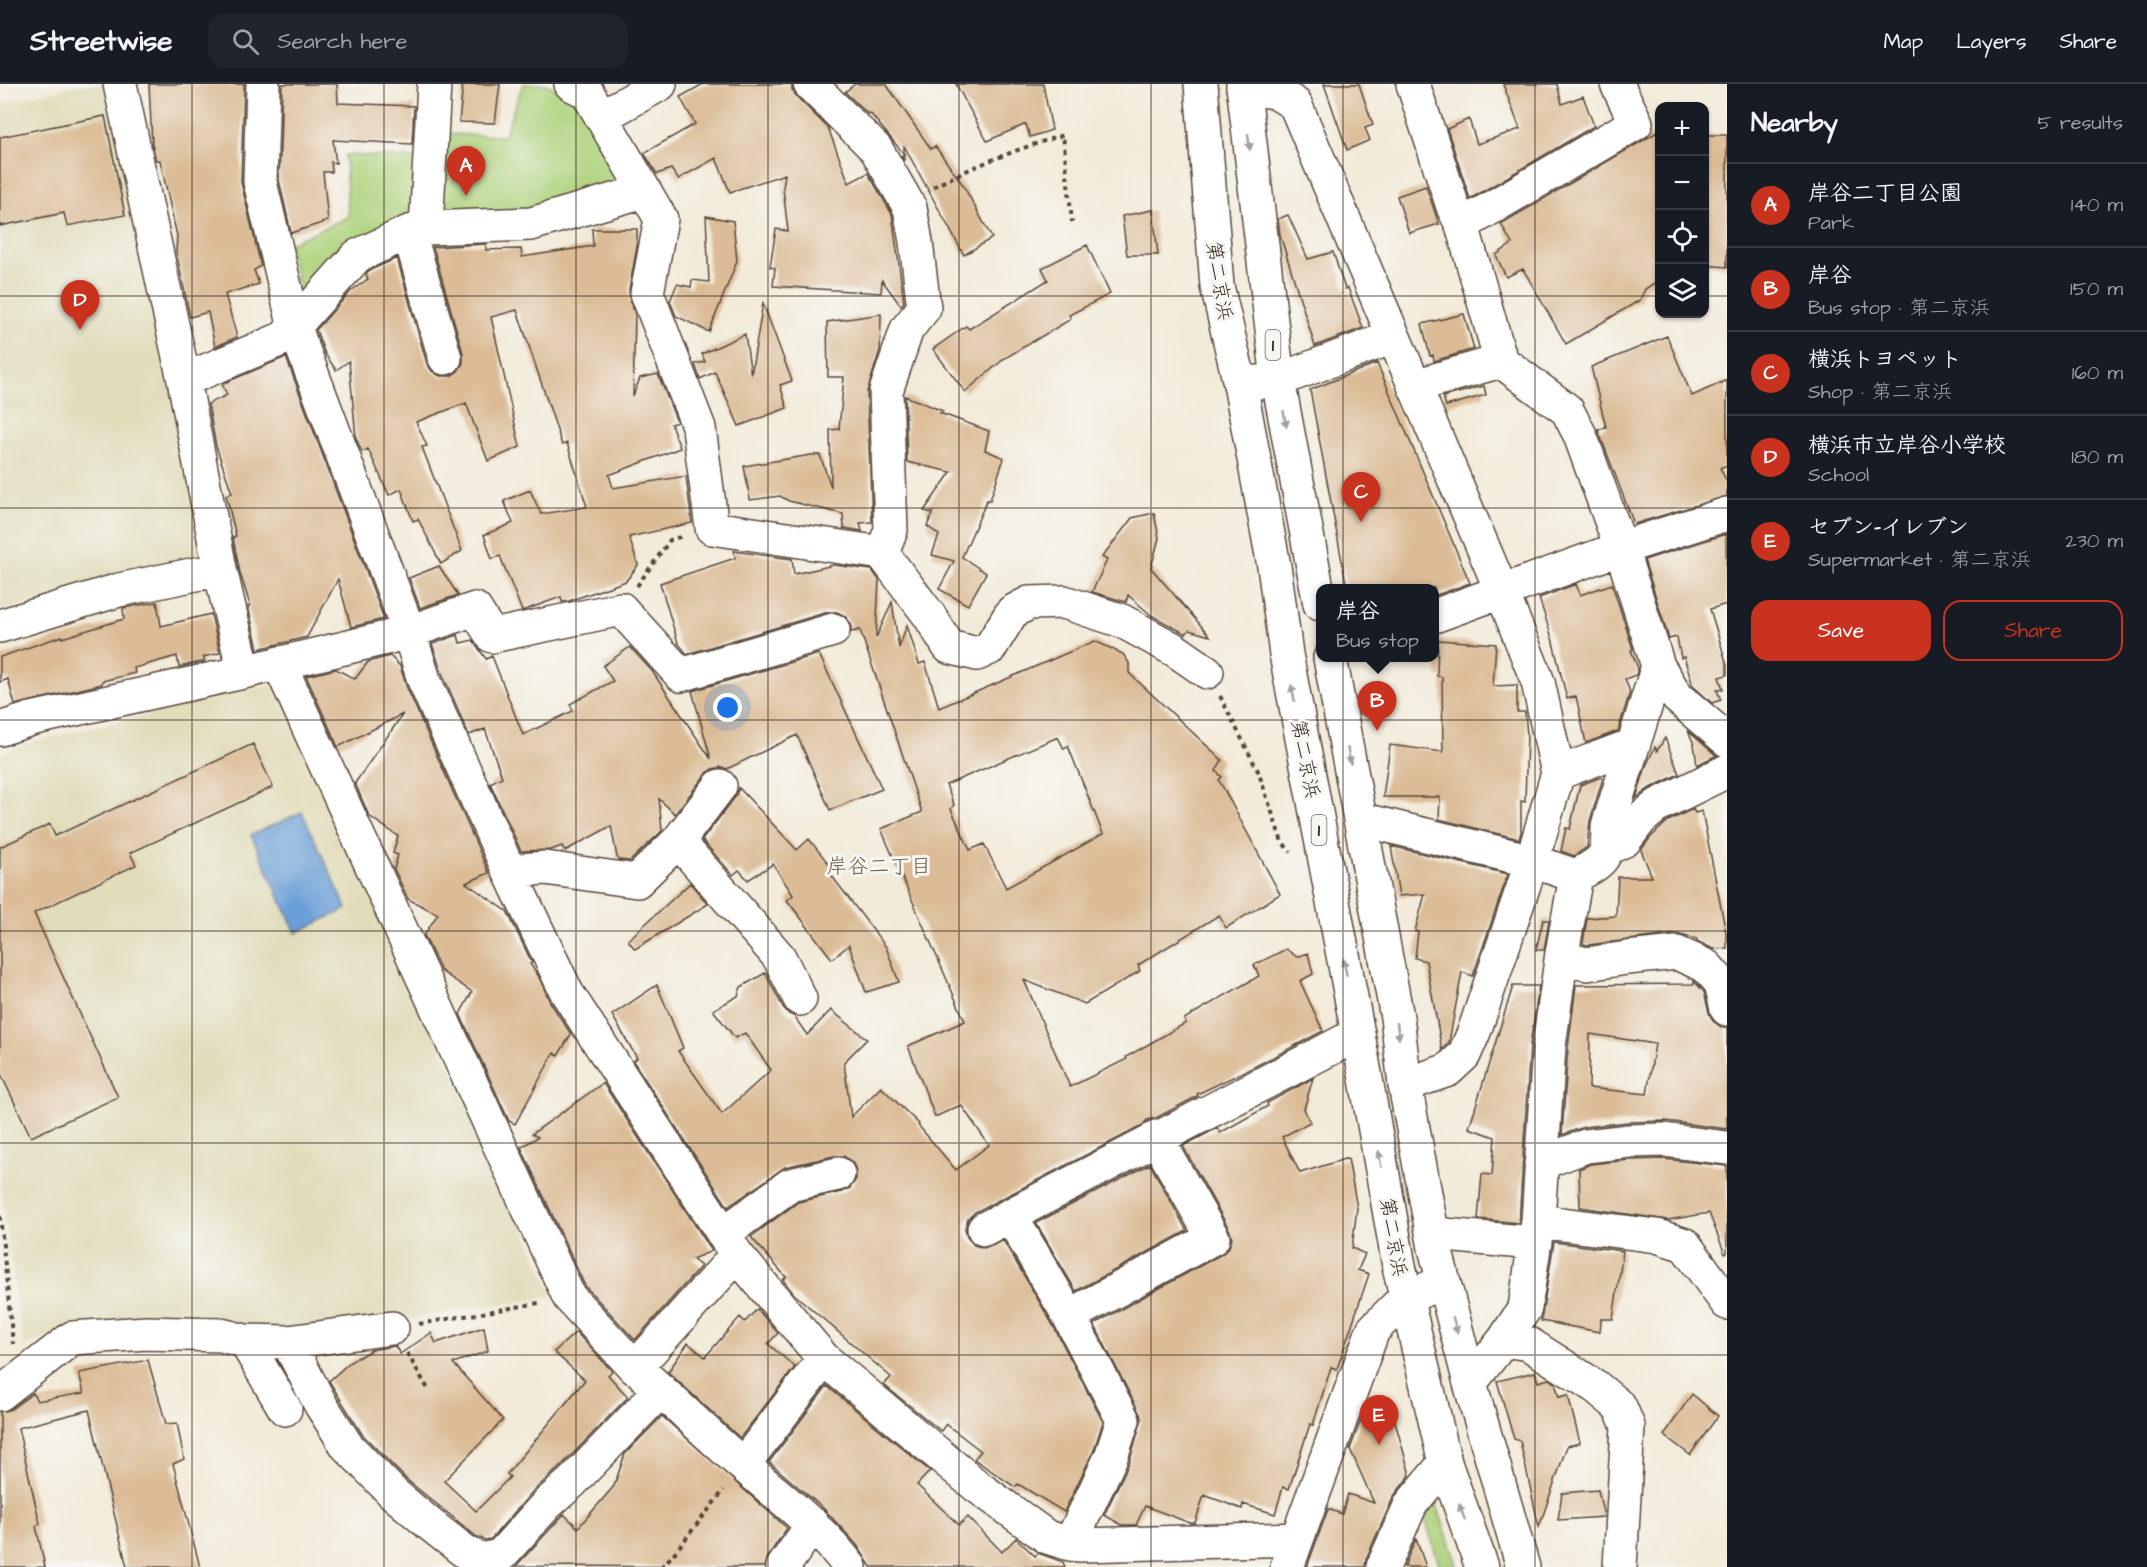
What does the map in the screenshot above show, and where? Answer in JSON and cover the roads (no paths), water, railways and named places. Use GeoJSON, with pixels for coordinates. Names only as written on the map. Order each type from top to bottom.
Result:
{"type":"FeatureCollection","features":[{"type":"Feature","properties":{"kind":"main road"},"geometry":{"type":"LineString","coordinates":[[120,84],[184,380],[220,569],[244,672]]}},
{"type":"Feature","properties":{"kind":"main road"},"geometry":{"type":"LineString","coordinates":[[263,84],[260,182],[295,328],[409,632],[424,680],[509,871],[567,993],[730,1245],[824,1359],[978,1487],[1047,1537],[1077,1552],[1292,1553],[1373,1330],[1405,1298],[1443,1282]]}},
{"type":"Feature","properties":{"kind":"main road"},"geometry":{"type":"LineString","coordinates":[[434,84],[417,230],[445,358]]}},
{"type":"Feature","properties":{"kind":"main road"},"geometry":{"type":"LineString","coordinates":[[572,84],[587,92],[661,219],[647,292],[699,428],[712,528],[882,553],[929,615],[949,647],[977,654],[990,648],[1012,612],[1029,603],[1064,602],[1122,621],[1175,650],[1207,672]]}},
{"type":"Feature","properties":{"kind":"main road"},"geometry":{"type":"LineString","coordinates":[[601,117],[660,84]]}},
{"type":"Feature","properties":{"kind":"main road"},"geometry":{"type":"LineString","coordinates":[[810,84],[876,149],[910,208],[916,242],[924,308],[907,329],[886,391],[891,530],[882,553]]}},
{"type":"Feature","properties":{"kind":"main road","name":"第二京浜"},"geometry":{"type":"LineString","coordinates":[[1201,84],[1217,286],[1240,384],[1274,566],[1286,654],[1405,1298],[1445,1463],[1482,1567]]}},
{"type":"Feature","properties":{"kind":"main road"},"geometry":{"type":"LineString","coordinates":[[1413,84],[1452,207],[1462,225],[1501,362],[1567,410],[1580,435],[1622,548],[1658,666],[1677,697],[1727,740]]}},
{"type":"Feature","properties":{"kind":"main road"},"geometry":{"type":"LineString","coordinates":[[1462,225],[1636,123],[1617,84]]}},
{"type":"Feature","properties":{"kind":"main road"},"geometry":{"type":"LineString","coordinates":[[1243,86],[1275,92],[1295,104],[1538,682],[1558,773],[1532,861],[1474,1032],[1464,1055],[1448,1070],[1405,1085]]}},
{"type":"Feature","properties":{"kind":"main road","name":"1"},"geometry":{"type":"LineString","coordinates":[[1243,86],[1278,380],[1316,584]]}},
{"type":"Feature","properties":{"kind":"main road"},"geometry":{"type":"LineString","coordinates":[[184,380],[284,338],[357,256],[417,230],[531,224],[644,191]]}},
{"type":"Feature","properties":{"kind":"main road"},"geometry":{"type":"LineString","coordinates":[[1240,384],[1278,380],[1393,337]]}},
{"type":"Feature","properties":{"kind":"main road"},"geometry":{"type":"LineString","coordinates":[[1414,386],[1501,362]]}},
{"type":"Feature","properties":{"kind":"main road"},"geometry":{"type":"LineString","coordinates":[[1439,614],[1622,548],[1727,514]]}},
{"type":"Feature","properties":{"kind":"main road"},"geometry":{"type":"LineString","coordinates":[[0,626],[119,590],[220,569]]}},
{"type":"Feature","properties":{"kind":"main road"},"geometry":{"type":"LineString","coordinates":[[0,729],[32,719],[244,672],[409,632],[475,609],[492,636],[621,609],[681,675],[833,630]]}},
{"type":"Feature","properties":{"kind":"main road","name":"第二京浜"},"geometry":{"type":"LineString","coordinates":[[1331,662],[1397,1017],[1405,1085],[1443,1282],[1523,1567]]}},
{"type":"Feature","properties":{"kind":"main road"},"geometry":{"type":"LineString","coordinates":[[279,663],[569,1298],[635,1368],[813,1524],[850,1567]]}},
{"type":"Feature","properties":{"kind":"main road"},"geometry":{"type":"LineString","coordinates":[[1360,819],[1532,861],[1576,876],[1602,861],[1608,848],[1608,826],[1658,666]]}},
{"type":"Feature","properties":{"kind":"main road"},"geometry":{"type":"LineString","coordinates":[[1558,773],[1633,745]]}},
{"type":"Feature","properties":{"kind":"main road"},"geometry":{"type":"LineString","coordinates":[[1608,848],[1625,840],[1641,819],[1658,805],[1727,771]]}},
{"type":"Feature","properties":{"kind":"main road"},"geometry":{"type":"LineString","coordinates":[[509,871],[545,868],[637,881],[678,842],[720,786]]}},
{"type":"Feature","properties":{"kind":"main road"},"geometry":{"type":"LineString","coordinates":[[678,842],[779,957],[800,999]]}},
{"type":"Feature","properties":{"kind":"main road"},"geometry":{"type":"LineString","coordinates":[[1470,1383],[1504,1340],[1525,1308],[1537,1232],[1549,1046],[1562,952],[1576,876]]}},
{"type":"Feature","properties":{"kind":"main road"},"geometry":{"type":"LineString","coordinates":[[1562,952],[1574,961],[1587,964],[1677,953],[1706,966],[1721,983],[1727,1009]]}},
{"type":"Feature","properties":{"kind":"main road"},"geometry":{"type":"LineString","coordinates":[[1077,1552],[1123,1420],[1069,1316],[997,1222],[1156,1137],[1358,1034]]}},
{"type":"Feature","properties":{"kind":"main road"},"geometry":{"type":"LineString","coordinates":[[1069,1316],[1213,1238],[1156,1137]]}},
{"type":"Feature","properties":{"kind":"main road"},"geometry":{"type":"LineString","coordinates":[[1540,1163],[1586,1146],[1629,1141],[1664,1140],[1727,1148]]}},
{"type":"Feature","properties":{"kind":"main road"},"geometry":{"type":"LineString","coordinates":[[635,1368],[730,1245],[790,1185],[838,1174]]}},
{"type":"Feature","properties":{"kind":"main road"},"geometry":{"type":"LineString","coordinates":[[1433,1234],[1537,1232],[1657,1236],[1685,1245],[1727,1304]]}},
{"type":"Feature","properties":{"kind":"main road"},"geometry":{"type":"LineString","coordinates":[[8,1388],[72,1338],[146,1333],[220,1335],[245,1341],[288,1342],[392,1328]]}},
{"type":"Feature","properties":{"kind":"main road"},"geometry":{"type":"LineString","coordinates":[[1504,1340],[1529,1344],[1596,1387],[1620,1407],[1628,1426],[1620,1567]]}},
{"type":"Feature","properties":{"kind":"main road"},"geometry":{"type":"LineString","coordinates":[[245,1341],[285,1409]]}},
{"type":"Feature","properties":{"kind":"main road"},"geometry":{"type":"LineString","coordinates":[[288,1342],[321,1405],[347,1446],[394,1494],[432,1526],[468,1554],[484,1560],[501,1555],[547,1504],[572,1482],[661,1390]]}},
{"type":"Feature","properties":{"kind":"main road"},"geometry":{"type":"LineString","coordinates":[[743,1465],[824,1359]]}},
{"type":"Feature","properties":{"kind":"main road"},"geometry":{"type":"LineString","coordinates":[[1383,1567],[1411,1504],[1445,1463]]}},
{"type":"Feature","properties":{"kind":"main road"},"geometry":{"type":"LineString","coordinates":[[783,1567],[813,1524]]}},
{"type":"Feature","properties":{"kind":"water"},"geometry":{"type":"Polygon","coordinates":[[[302,812],[347,909],[296,933],[251,835],[302,812]]]}},
{"type":"Feature","properties":{"kind":"place","name":"岸谷二丁目公園"},"geometry":{"type":"Point","coordinates":[466,196]}},
{"type":"Feature","properties":{"kind":"place","name":"横浜市立岸谷小学校"},"geometry":{"type":"Point","coordinates":[80,330]}},
{"type":"Feature","properties":{"kind":"place","name":"横浜トヨペット"},"geometry":{"type":"Point","coordinates":[1361,522]}},
{"type":"Feature","properties":{"kind":"place","name":"岸谷"},"geometry":{"type":"Point","coordinates":[1377,731]}},
{"type":"Feature","properties":{"kind":"place","name":"セブン-イレブン"},"geometry":{"type":"Point","coordinates":[1379,1445]}},
{"type":"Feature","properties":{"kind":"district","name":"岸谷二丁目"},"geometry":{"type":"Point","coordinates":[879,866]}}]}
